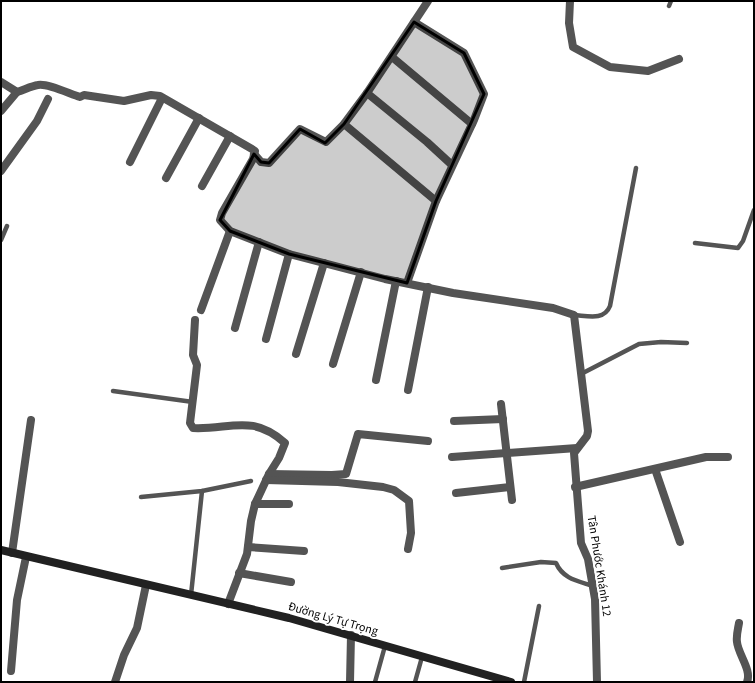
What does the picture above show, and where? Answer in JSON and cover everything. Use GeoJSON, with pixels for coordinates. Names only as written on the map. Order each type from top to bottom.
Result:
{"type":"FeatureCollection","features":[{"type":"Feature","properties":{"kind":"main road","name":"Đường Lý Tự Trọng"},"geometry":{"type":"LineString","coordinates":[[1,550],[351,635],[506,681]]}},
{"type":"Feature","properties":{"kind":"street"},"geometry":{"type":"LineString","coordinates":[[1,111],[17,92],[38,85],[48,86],[61,92],[80,97],[84,95],[124,101],[151,94],[162,98],[230,136],[252,149],[254,154],[261,162],[269,163],[300,129],[326,142],[344,124],[392,57],[428,1]]}},
{"type":"Feature","properties":{"kind":"street"},"geometry":{"type":"LineString","coordinates":[[570,1],[569,23],[573,47],[610,67],[648,72],[678,59]]}},
{"type":"Feature","properties":{"kind":"street"},"geometry":{"type":"LineString","coordinates":[[407,283],[436,201],[472,124],[484,94],[470,62],[464,53],[414,22]]}},
{"type":"Feature","properties":{"kind":"street"},"geometry":{"type":"LineString","coordinates":[[392,57],[472,124]]}},
{"type":"Feature","properties":{"kind":"street"},"geometry":{"type":"LineString","coordinates":[[1,82],[17,92]]}},
{"type":"Feature","properties":{"kind":"street"},"geometry":{"type":"LineString","coordinates":[[367,93],[427,142],[452,165]]}},
{"type":"Feature","properties":{"kind":"street"},"geometry":{"type":"LineString","coordinates":[[130,162],[162,98]]}},
{"type":"Feature","properties":{"kind":"street"},"geometry":{"type":"LineString","coordinates":[[1,171],[37,121],[48,99]]}},
{"type":"Feature","properties":{"kind":"street"},"geometry":{"type":"LineString","coordinates":[[166,178],[198,118]]}},
{"type":"Feature","properties":{"kind":"street"},"geometry":{"type":"LineString","coordinates":[[344,124],[436,201]]}},
{"type":"Feature","properties":{"kind":"street"},"geometry":{"type":"LineString","coordinates":[[202,186],[230,136]]}},
{"type":"Feature","properties":{"kind":"street"},"geometry":{"type":"LineString","coordinates":[[254,154],[222,213],[220,220],[230,231],[289,254],[396,281],[553,308],[574,315]]}},
{"type":"Feature","properties":{"kind":"street"},"geometry":{"type":"LineString","coordinates":[[201,310],[230,231]]}},
{"type":"Feature","properties":{"kind":"street"},"geometry":{"type":"LineString","coordinates":[[235,328],[259,242]]}},
{"type":"Feature","properties":{"kind":"street"},"geometry":{"type":"LineString","coordinates":[[266,339],[289,254]]}},
{"type":"Feature","properties":{"kind":"street"},"geometry":{"type":"LineString","coordinates":[[296,354],[324,263]]}},
{"type":"Feature","properties":{"kind":"street"},"geometry":{"type":"LineString","coordinates":[[333,364],[361,272]]}},
{"type":"Feature","properties":{"kind":"street"},"geometry":{"type":"LineString","coordinates":[[376,380],[396,281]]}},
{"type":"Feature","properties":{"kind":"street"},"geometry":{"type":"LineString","coordinates":[[408,390],[428,287]]}},
{"type":"Feature","properties":{"kind":"street","name":"Tân Phước Khánh 12"},"geometry":{"type":"LineString","coordinates":[[574,315],[588,432],[587,436],[574,453],[576,487],[581,543],[588,559],[593,586],[597,648],[597,682]]}},
{"type":"Feature","properties":{"kind":"street"},"geometry":{"type":"LineString","coordinates":[[195,320],[193,355],[197,365],[190,423],[193,428],[249,424],[284,443],[279,458],[267,477],[255,504],[251,521],[248,547],[228,604]]}},
{"type":"Feature","properties":{"kind":"street"},"geometry":{"type":"LineString","coordinates":[[501,404],[512,500]]}},
{"type":"Feature","properties":{"kind":"street"},"geometry":{"type":"LineString","coordinates":[[454,421],[503,419]]}},
{"type":"Feature","properties":{"kind":"street"},"geometry":{"type":"LineString","coordinates":[[12,553],[31,420]]}},
{"type":"Feature","properties":{"kind":"street"},"geometry":{"type":"LineString","coordinates":[[267,477],[346,474],[358,434],[428,441]]}},
{"type":"Feature","properties":{"kind":"street"},"geometry":{"type":"LineString","coordinates":[[452,457],[577,448]]}},
{"type":"Feature","properties":{"kind":"street"},"geometry":{"type":"LineString","coordinates":[[576,487],[706,457],[728,457]]}},
{"type":"Feature","properties":{"kind":"street"},"geometry":{"type":"LineString","coordinates":[[655,469],[680,542]]}},
{"type":"Feature","properties":{"kind":"street"},"geometry":{"type":"LineString","coordinates":[[267,477],[338,482],[383,487],[394,490],[409,501],[411,533],[408,549]]}},
{"type":"Feature","properties":{"kind":"street"},"geometry":{"type":"LineString","coordinates":[[456,493],[510,487]]}},
{"type":"Feature","properties":{"kind":"street"},"geometry":{"type":"LineString","coordinates":[[255,504],[289,504]]}},
{"type":"Feature","properties":{"kind":"street"},"geometry":{"type":"LineString","coordinates":[[248,547],[304,551]]}},
{"type":"Feature","properties":{"kind":"street"},"geometry":{"type":"LineString","coordinates":[[11,671],[16,600],[26,557]]}},
{"type":"Feature","properties":{"kind":"street"},"geometry":{"type":"LineString","coordinates":[[239,573],[291,582]]}},
{"type":"Feature","properties":{"kind":"street"},"geometry":{"type":"LineString","coordinates":[[115,682],[124,655],[137,628],[146,585]]}},
{"type":"Feature","properties":{"kind":"street"},"geometry":{"type":"LineString","coordinates":[[739,622],[737,642],[745,666],[748,679],[747,682]]}},
{"type":"Feature","properties":{"kind":"street"},"geometry":{"type":"LineString","coordinates":[[350,682],[351,635]]}},
{"type":"Feature","properties":{"kind":"lane"},"geometry":{"type":"LineString","coordinates":[[574,315],[602,316],[607,312],[610,306],[636,168]]}},
{"type":"Feature","properties":{"kind":"lane"},"geometry":{"type":"LineString","coordinates":[[694,243],[738,248],[743,241],[754,210]]}},
{"type":"Feature","properties":{"kind":"lane"},"geometry":{"type":"LineString","coordinates":[[1,240],[7,226]]}},
{"type":"Feature","properties":{"kind":"lane"},"geometry":{"type":"LineString","coordinates":[[581,374],[639,344],[660,342],[687,343]]}},
{"type":"Feature","properties":{"kind":"lane"},"geometry":{"type":"LineString","coordinates":[[113,391],[193,402]]}},
{"type":"Feature","properties":{"kind":"lane"},"geometry":{"type":"LineString","coordinates":[[141,497],[202,491],[251,481]]}},
{"type":"Feature","properties":{"kind":"lane"},"geometry":{"type":"LineString","coordinates":[[191,595],[202,491]]}},
{"type":"Feature","properties":{"kind":"lane"},"geometry":{"type":"LineString","coordinates":[[502,568],[541,562],[556,563],[567,578],[593,586]]}},
{"type":"Feature","properties":{"kind":"lane"},"geometry":{"type":"LineString","coordinates":[[524,682],[539,606]]}},
{"type":"Feature","properties":{"kind":"lane"},"geometry":{"type":"LineString","coordinates":[[375,682],[385,646]]}},
{"type":"Feature","properties":{"kind":"lane"},"geometry":{"type":"LineString","coordinates":[[415,682],[422,657]]}},
{"type":"Feature","properties":{"kind":"highlighted area"},"geometry":{"type":"Polygon","coordinates":[[[414,22],[464,53],[484,94],[436,201],[407,283],[289,254],[230,231],[220,220],[254,154],[261,162],[269,163],[300,129],[325,143],[344,124],[414,22]]]}}]}
